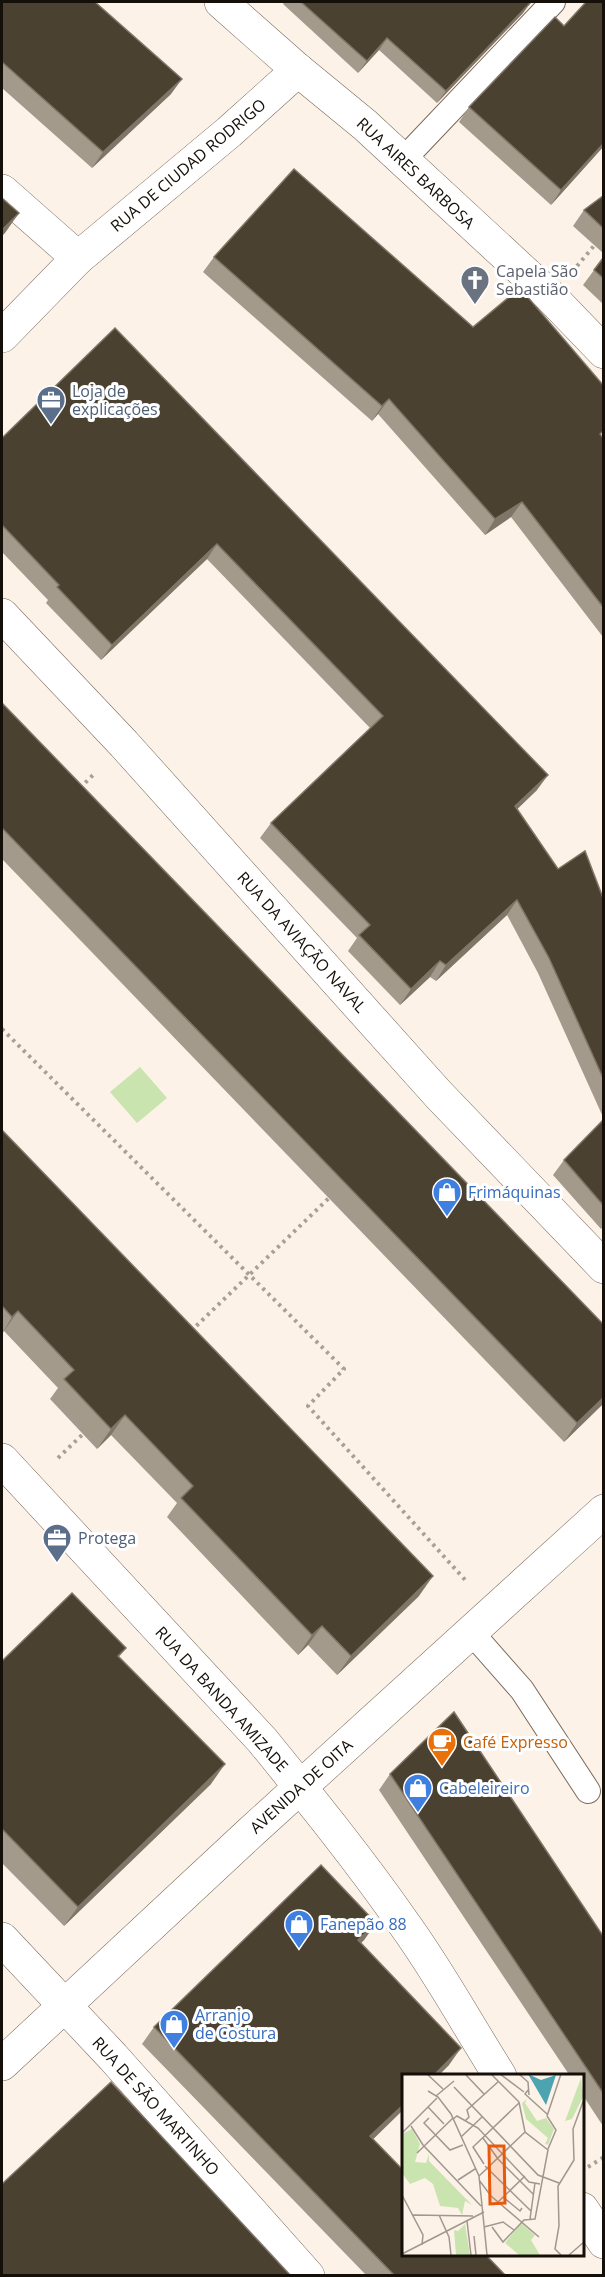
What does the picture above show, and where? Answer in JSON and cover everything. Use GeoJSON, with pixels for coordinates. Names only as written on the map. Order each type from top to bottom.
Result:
{"type":"FeatureCollection","features":[{"type":"Feature","properties":{"kind":"street","name":"RUA AIRES BARBOSA"},"geometry":{"type":"LineString","coordinates":[[221,2],[365,125],[550,297],[603,352]]}},
{"type":"Feature","properties":{"kind":"street","name":"RUA DE CIUDAD RODRIGO"},"geometry":{"type":"LineString","coordinates":[[2,336],[78,258],[229,132],[298,70]]}},
{"type":"Feature","properties":{"kind":"street"},"geometry":{"type":"LineString","coordinates":[[2,191],[78,258]]}},
{"type":"Feature","properties":{"kind":"street","name":"RUA DA AVIAÇÃO NAVAL"},"geometry":{"type":"LineString","coordinates":[[2,615],[132,753],[438,1094],[603,1267]]}},
{"type":"Feature","properties":{"kind":"street","name":"RUA DA BANDA AMIZADE"},"geometry":{"type":"LineString","coordinates":[[2,1460],[262,1740],[344,1842],[404,1923],[499,2074]]}},
{"type":"Feature","properties":{"kind":"street","name":"AVENIDA DE OITA"},"geometry":{"type":"LineString","coordinates":[[2,2064],[603,1510]]}},
{"type":"Feature","properties":{"kind":"street","name":"RUA DE SÃO MARTINHO"},"geometry":{"type":"LineString","coordinates":[[2,1939],[308,2276]]}},
{"type":"Feature","properties":{"kind":"street"},"geometry":{"type":"LineString","coordinates":[[584,2212],[603,2242]]}},
{"type":"Feature","properties":{"kind":"lane"},"geometry":{"type":"LineString","coordinates":[[403,160],[553,2]]}},
{"type":"Feature","properties":{"kind":"lane"},"geometry":{"type":"LineString","coordinates":[[483,1621],[522,1690],[588,1791]]}},
{"type":"Feature","properties":{"kind":"path"},"geometry":{"type":"LineString","coordinates":[[2,1029],[344,1369],[308,1406],[483,1621]]}},
{"type":"Feature","properties":{"kind":"path"},"geometry":{"type":"LineString","coordinates":[[184,1337],[329,1198]]}},
{"type":"Feature","properties":{"kind":"path"},"geometry":{"type":"LineString","coordinates":[[584,2170],[603,2157]]}},
{"type":"Feature","properties":{"kind":"green space"},"geometry":{"type":"Polygon","coordinates":[[[140,1067],[167,1098],[137,1123],[110,1092],[140,1067]]]}},
{"type":"Feature","properties":{"kind":"building"},"geometry":{"type":"Polygon","coordinates":[[[2,2],[95,2],[182,79],[103,152],[2,62],[2,2]]]}},
{"type":"Feature","properties":{"kind":"building"},"geometry":{"type":"Polygon","coordinates":[[[301,2],[531,2],[446,91],[387,38],[367,61],[301,2]]]}},
{"type":"Feature","properties":{"kind":"building"},"geometry":{"type":"Polygon","coordinates":[[[586,2],[603,2],[603,144],[561,190],[469,107],[555,17],[564,26],[586,2]]]}},
{"type":"Feature","properties":{"kind":"building"},"geometry":{"type":"Polygon","coordinates":[[[294,169],[473,327],[520,288],[603,385],[603,431],[600,434],[603,438],[603,607],[522,502],[495,519],[389,399],[382,406],[214,257],[294,169]]]}},
{"type":"Feature","properties":{"kind":"building"},"geometry":{"type":"Polygon","coordinates":[[[603,196],[603,228],[584,210],[603,196]]]}},
{"type":"Feature","properties":{"kind":"building"},"geometry":{"type":"Polygon","coordinates":[[[2,198],[19,213],[2,230],[2,198]]]}},
{"type":"Feature","properties":{"kind":"building"},"geometry":{"type":"Polygon","coordinates":[[[603,258],[603,278],[594,270],[603,258]]]}},
{"type":"Feature","properties":{"kind":"building"},"geometry":{"type":"Polygon","coordinates":[[[115,328],[548,775],[515,806],[558,869],[585,851],[603,898],[603,1078],[549,958],[517,900],[446,965],[440,961],[411,989],[359,935],[370,925],[271,823],[383,716],[217,544],[112,645],[2,525],[2,438],[115,328]]]}},
{"type":"Feature","properties":{"kind":"building"},"geometry":{"type":"Polygon","coordinates":[[[2,703],[603,1324],[603,1398],[577,1423],[2,828],[2,703]]]}},
{"type":"Feature","properties":{"kind":"building"},"geometry":{"type":"Polygon","coordinates":[[[603,1120],[603,1205],[564,1160],[603,1120]]]}},
{"type":"Feature","properties":{"kind":"building"},"geometry":{"type":"Polygon","coordinates":[[[2,1130],[433,1576],[351,1656],[322,1626],[312,1635],[181,1498],[193,1486],[125,1415],[111,1429],[64,1379],[74,1370],[18,1311],[12,1317],[2,1306],[2,1130]]]}},
{"type":"Feature","properties":{"kind":"building"},"geometry":{"type":"Polygon","coordinates":[[[72,1593],[126,1648],[118,1656],[225,1764],[78,1907],[2,1829],[2,1661],[72,1593]]]}},
{"type":"Feature","properties":{"kind":"building"},"geometry":{"type":"Polygon","coordinates":[[[454,1712],[603,1936],[603,2093],[390,1774],[454,1712]]]}},
{"type":"Feature","properties":{"kind":"building"},"geometry":{"type":"Polygon","coordinates":[[[321,1865],[376,1923],[358,1940],[461,2048],[435,2074],[402,2074],[402,2106],[370,2136],[402,2169],[402,2256],[487,2256],[506,2276],[395,2276],[154,2027],[321,1865]]]}},
{"type":"Feature","properties":{"kind":"building"},"geometry":{"type":"Polygon","coordinates":[[[111,2082],[291,2276],[2,2276],[2,2184],[111,2082]]]}},
{"type":"Feature","properties":{"kind":"place","name":"Capela São Sebastião"},"geometry":{"type":"Point","coordinates":[475,306]}},
{"type":"Feature","properties":{"kind":"place","name":"Loja de explicações"},"geometry":{"type":"Point","coordinates":[51,426]}},
{"type":"Feature","properties":{"kind":"place","name":"Frimáquinas"},"geometry":{"type":"Point","coordinates":[447,1218]}},
{"type":"Feature","properties":{"kind":"place","name":"Protega"},"geometry":{"type":"Point","coordinates":[57,1564]}},
{"type":"Feature","properties":{"kind":"place","name":"Café Expresso"},"geometry":{"type":"Point","coordinates":[442,1768]}},
{"type":"Feature","properties":{"kind":"place","name":"Cabeleireiro"},"geometry":{"type":"Point","coordinates":[418,1814]}},
{"type":"Feature","properties":{"kind":"place","name":"Fanepão 88"},"geometry":{"type":"Point","coordinates":[299,1950]}},
{"type":"Feature","properties":{"kind":"place","name":"Arranjo de Costura"},"geometry":{"type":"Point","coordinates":[174,2050]}}]}
